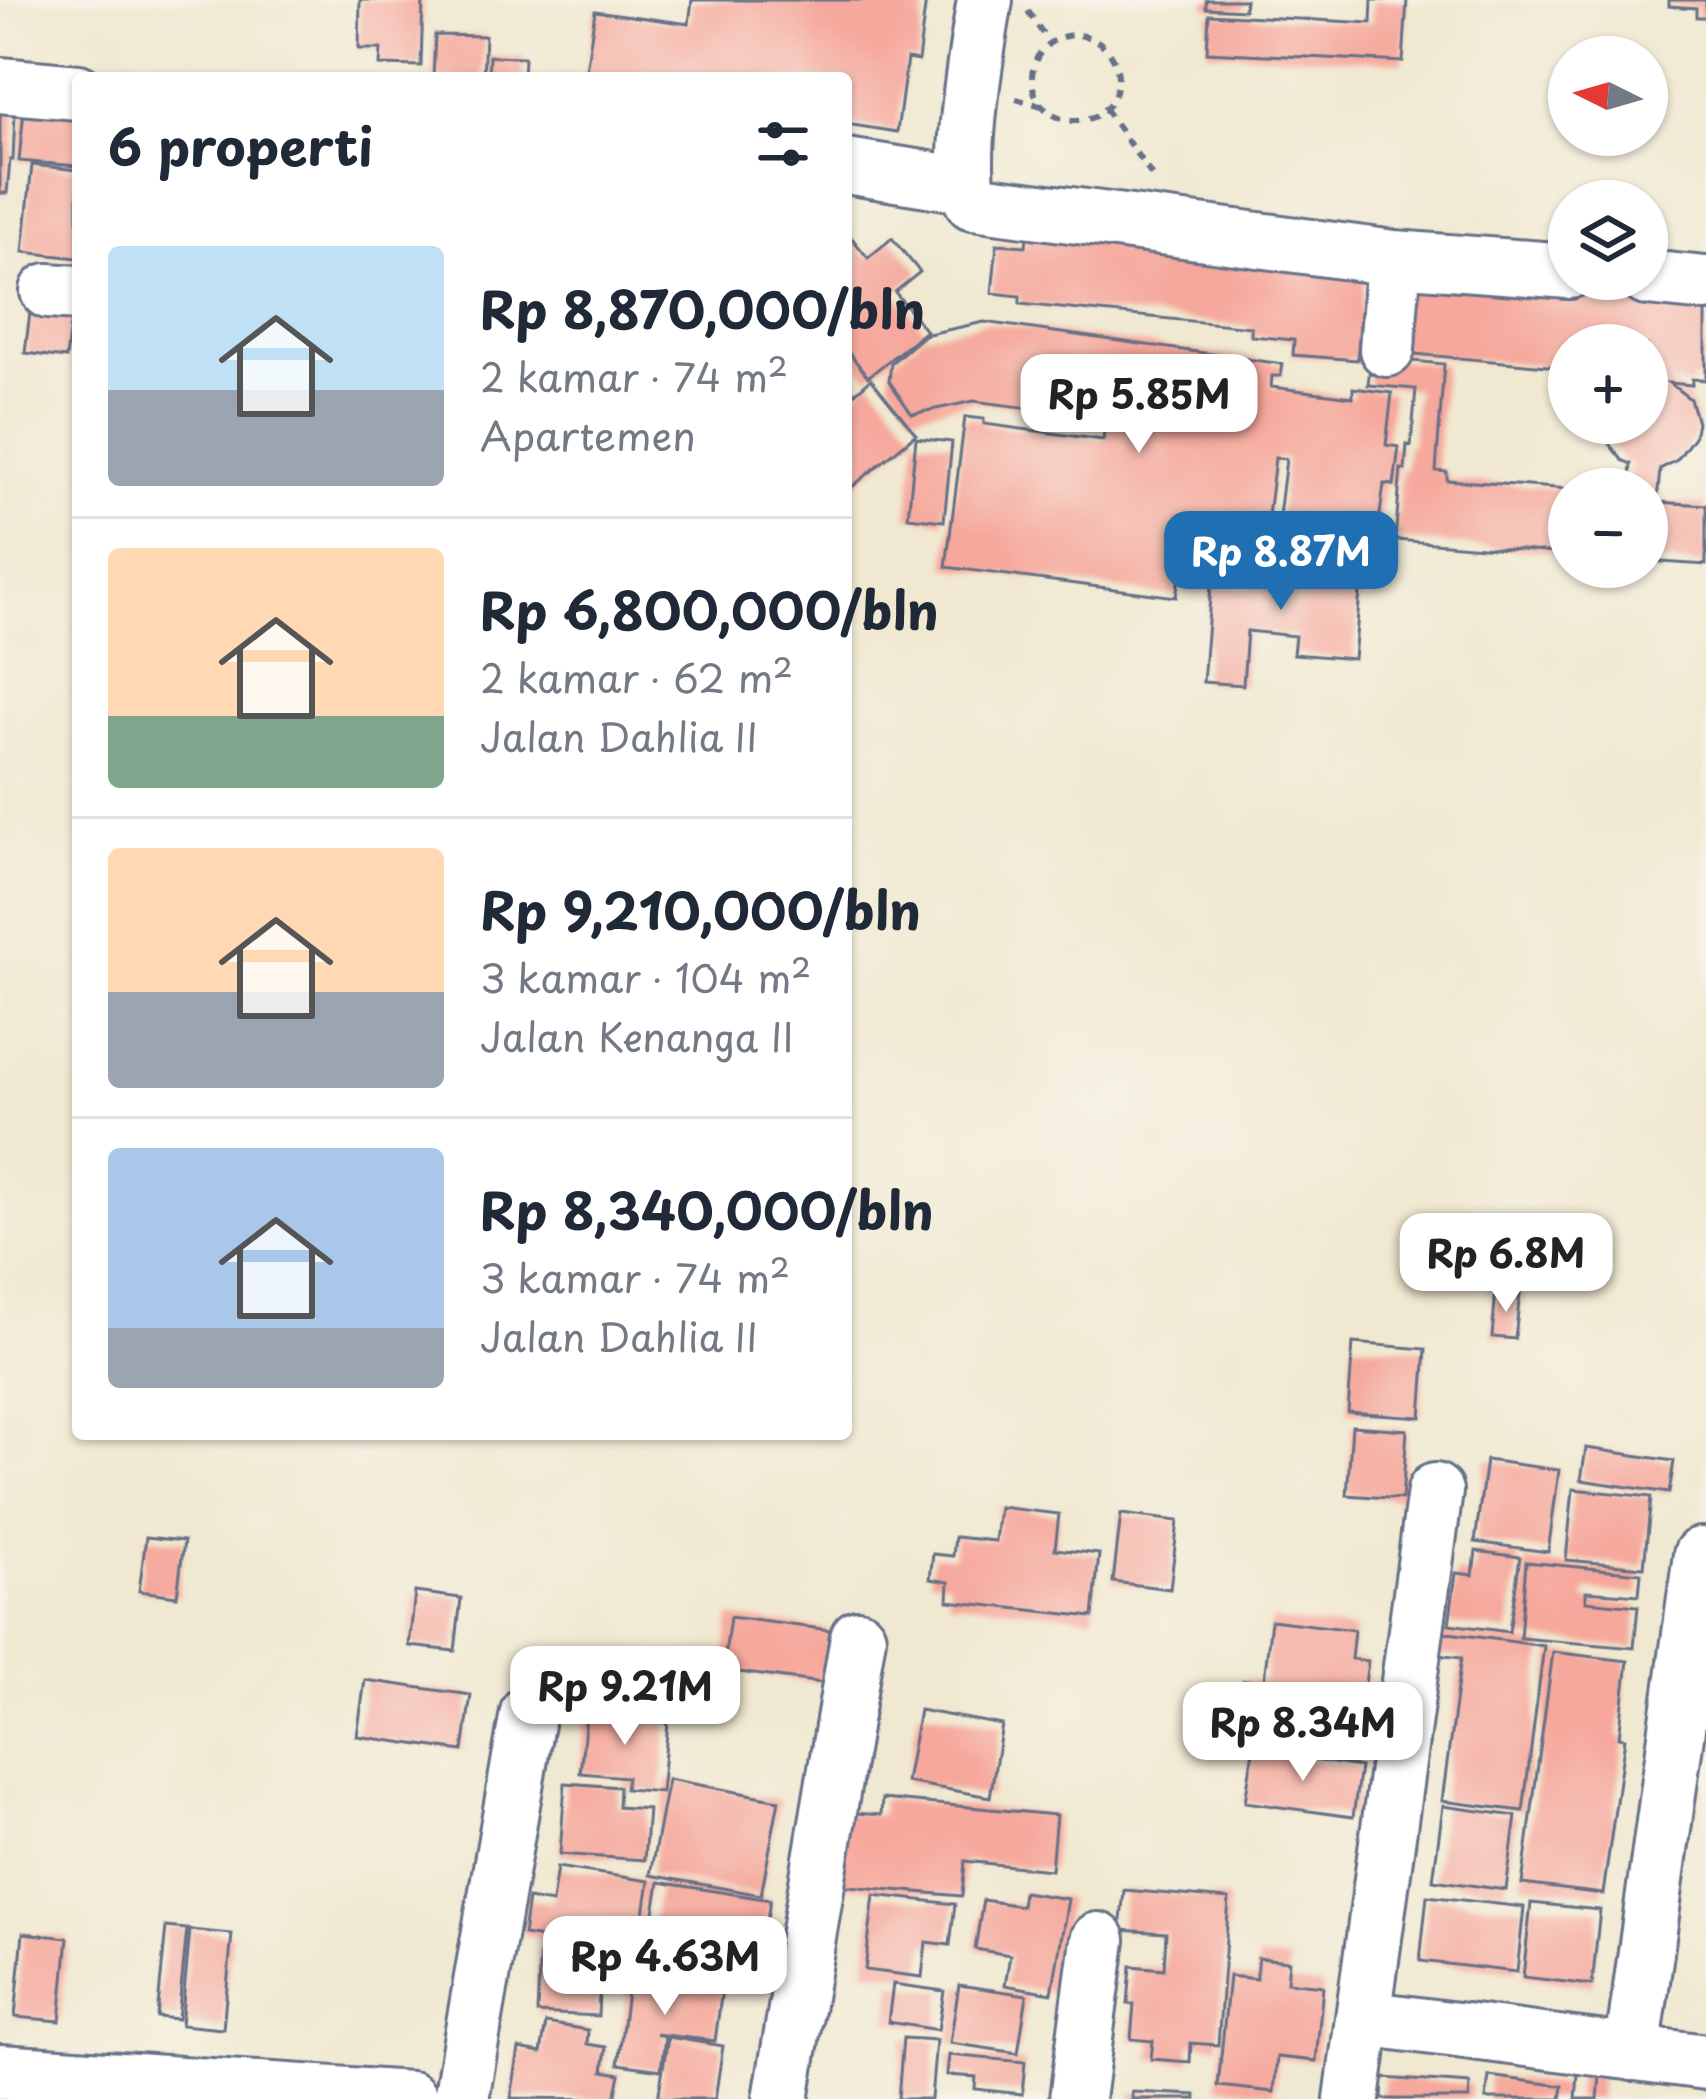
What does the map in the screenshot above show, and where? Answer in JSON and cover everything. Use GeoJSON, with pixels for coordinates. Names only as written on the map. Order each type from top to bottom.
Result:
{"type":"FeatureCollection","features":[{"type":"Feature","properties":{"kind":"street"},"geometry":{"type":"LineString","coordinates":[[985,0],[972,88],[966,185],[973,202],[1394,258],[1548,269]]}},
{"type":"Feature","properties":{"kind":"street"},"geometry":{"type":"LineString","coordinates":[[0,85],[72,91]]}},
{"type":"Feature","properties":{"kind":"street"},"geometry":{"type":"LineString","coordinates":[[852,167],[966,185]]}},
{"type":"Feature","properties":{"kind":"street"},"geometry":{"type":"LineString","coordinates":[[1387,349],[1394,258]]}},
{"type":"Feature","properties":{"kind":"street"},"geometry":{"type":"LineString","coordinates":[[1668,280],[1706,284]]}},
{"type":"Feature","properties":{"kind":"street"},"geometry":{"type":"LineString","coordinates":[[1352,2099],[1435,1491]]}},
{"type":"Feature","properties":{"kind":"street"},"geometry":{"type":"LineString","coordinates":[[1632,2053],[1700,1555]]}},
{"type":"Feature","properties":{"kind":"street"},"geometry":{"type":"LineString","coordinates":[[781,2099],[858,1636]]}},
{"type":"Feature","properties":{"kind":"street"},"geometry":{"type":"LineString","coordinates":[[461,2099],[528,1712]]}},
{"type":"Feature","properties":{"kind":"street"},"geometry":{"type":"LineString","coordinates":[[1077,2099],[1098,1940]]}},
{"type":"Feature","properties":{"kind":"street"},"geometry":{"type":"LineString","coordinates":[[1363,2018],[1706,2062]]}},
{"type":"Feature","properties":{"kind":"street"},"geometry":{"type":"LineString","coordinates":[[0,2072],[410,2099]]}},
{"type":"Feature","properties":{"kind":"path"},"geometry":{"type":"LineString","coordinates":[[1021,0],[1049,43]]}},
{"type":"Feature","properties":{"kind":"path"},"geometry":{"type":"LineString","coordinates":[[1077,35],[1103,44],[1113,56],[1118,84],[1105,109],[1080,121],[1066,121],[1042,106],[1035,94],[1034,66],[1049,43],[1077,35]]}},
{"type":"Feature","properties":{"kind":"path"},"geometry":{"type":"LineString","coordinates":[[1105,109],[1194,234]]}},
{"type":"Feature","properties":{"kind":"building"},"geometry":{"type":"Polygon","coordinates":[[[360,0],[423,0],[421,66],[380,65],[381,49],[359,49],[360,0]]]}},
{"type":"Feature","properties":{"kind":"building"},"geometry":{"type":"Polygon","coordinates":[[[692,0],[926,0],[918,61],[907,59],[897,132],[852,125],[852,72],[586,72],[595,11],[689,24],[692,0]]]}},
{"type":"Feature","properties":{"kind":"building"},"geometry":{"type":"Polygon","coordinates":[[[1206,0],[1245,0],[1244,10],[1206,8],[1206,0]]]}},
{"type":"Feature","properties":{"kind":"building"},"geometry":{"type":"Polygon","coordinates":[[[1372,0],[1407,0],[1403,62],[1207,52],[1209,14],[1371,23],[1372,0]]]}},
{"type":"Feature","properties":{"kind":"building"},"geometry":{"type":"Polygon","coordinates":[[[1669,0],[1706,0],[1706,17],[1696,17],[1696,8],[1669,6],[1669,0]]]}},
{"type":"Feature","properties":{"kind":"building"},"geometry":{"type":"Polygon","coordinates":[[[435,35],[485,36],[483,72],[433,72],[435,35]]]}},
{"type":"Feature","properties":{"kind":"building"},"geometry":{"type":"Polygon","coordinates":[[[489,56],[524,57],[523,72],[488,72],[489,56]]]}},
{"type":"Feature","properties":{"kind":"building"},"geometry":{"type":"Polygon","coordinates":[[[0,90],[16,90],[7,193],[0,193],[0,90]]]}},
{"type":"Feature","properties":{"kind":"building"},"geometry":{"type":"Polygon","coordinates":[[[25,100],[72,105],[72,165],[19,161],[25,100]]]}},
{"type":"Feature","properties":{"kind":"building"},"geometry":{"type":"Polygon","coordinates":[[[32,165],[72,169],[72,257],[23,252],[32,165]]]}},
{"type":"Feature","properties":{"kind":"building"},"geometry":{"type":"Polygon","coordinates":[[[1027,234],[1365,263],[1357,360],[1293,355],[1294,340],[1251,336],[1251,327],[1020,304],[1020,296],[992,293],[997,244],[1026,246],[1027,234]]]}},
{"type":"Feature","properties":{"kind":"building"},"geometry":{"type":"Polygon","coordinates":[[[852,238],[868,258],[892,238],[920,272],[895,292],[926,331],[868,377],[852,357],[852,238]]]}},
{"type":"Feature","properties":{"kind":"building"},"geometry":{"type":"Polygon","coordinates":[[[1400,270],[1548,284],[1548,300],[1668,300],[1668,295],[1706,299],[1706,380],[1692,379],[1692,385],[1669,383],[1690,399],[1697,422],[1694,437],[1677,460],[1662,468],[1631,468],[1610,444],[1668,444],[1668,324],[1548,324],[1548,366],[1392,352],[1400,270]]]}},
{"type":"Feature","properties":{"kind":"building"},"geometry":{"type":"Polygon","coordinates":[[[31,304],[72,309],[66,358],[25,353],[31,304]]]}},
{"type":"Feature","properties":{"kind":"building"},"geometry":{"type":"Polygon","coordinates":[[[984,322],[1283,364],[1281,376],[1272,376],[1271,387],[1353,397],[1353,388],[1392,393],[1386,445],[1399,447],[1394,485],[1384,484],[1377,537],[1278,524],[1286,459],[1275,458],[1265,541],[1220,535],[1214,582],[1179,577],[1176,597],[946,567],[965,417],[984,419],[984,424],[1103,440],[1106,418],[974,401],[912,414],[889,381],[891,363],[924,335],[984,322]]]}},
{"type":"Feature","properties":{"kind":"building"},"geometry":{"type":"Polygon","coordinates":[[[1371,357],[1444,364],[1436,471],[1447,472],[1447,480],[1548,487],[1548,552],[1395,540],[1401,469],[1405,470],[1407,445],[1411,446],[1416,389],[1368,385],[1371,357]]]}},
{"type":"Feature","properties":{"kind":"building"},"geometry":{"type":"Polygon","coordinates":[[[871,379],[916,434],[852,487],[852,389],[855,393],[871,379]]]}},
{"type":"Feature","properties":{"kind":"building"},"geometry":{"type":"Polygon","coordinates":[[[916,438],[952,442],[944,521],[908,517],[916,438]]]}},
{"type":"Feature","properties":{"kind":"building"},"geometry":{"type":"Polygon","coordinates":[[[1668,503],[1706,505],[1706,565],[1668,562],[1668,503]]]}},
{"type":"Feature","properties":{"kind":"building"},"geometry":{"type":"Polygon","coordinates":[[[1266,540],[1306,544],[1303,574],[1361,580],[1354,659],[1293,654],[1295,636],[1247,631],[1243,685],[1203,682],[1211,586],[1251,589],[1253,570],[1264,570],[1266,540]]]}},
{"type":"Feature","properties":{"kind":"building"},"geometry":{"type":"Polygon","coordinates":[[[1496,1290],[1520,1293],[1515,1339],[1492,1337],[1496,1290]]]}},
{"type":"Feature","properties":{"kind":"building"},"geometry":{"type":"Polygon","coordinates":[[[1353,1343],[1426,1349],[1421,1417],[1348,1412],[1353,1343]]]}},
{"type":"Feature","properties":{"kind":"building"},"geometry":{"type":"Polygon","coordinates":[[[1352,1426],[1407,1430],[1402,1499],[1347,1495],[1352,1426]]]}},
{"type":"Feature","properties":{"kind":"building"},"geometry":{"type":"Polygon","coordinates":[[[1586,1448],[1674,1461],[1669,1493],[1581,1480],[1586,1448]]]}},
{"type":"Feature","properties":{"kind":"building"},"geometry":{"type":"Polygon","coordinates":[[[1486,1460],[1559,1470],[1548,1552],[1475,1542],[1486,1460]]]}},
{"type":"Feature","properties":{"kind":"building"},"geometry":{"type":"Polygon","coordinates":[[[1573,1489],[1651,1497],[1644,1567],[1566,1560],[1573,1489]]]}},
{"type":"Feature","properties":{"kind":"building"},"geometry":{"type":"Polygon","coordinates":[[[999,1507],[1059,1514],[1055,1549],[1099,1554],[1093,1617],[948,1601],[949,1582],[930,1579],[933,1554],[953,1556],[955,1537],[995,1541],[999,1507]]]}},
{"type":"Feature","properties":{"kind":"building"},"geometry":{"type":"Polygon","coordinates":[[[1121,1514],[1178,1521],[1170,1589],[1113,1582],[1121,1514]]]}},
{"type":"Feature","properties":{"kind":"building"},"geometry":{"type":"Polygon","coordinates":[[[146,1537],[184,1541],[177,1596],[139,1591],[146,1537]]]}},
{"type":"Feature","properties":{"kind":"building"},"geometry":{"type":"Polygon","coordinates":[[[1476,1551],[1520,1557],[1509,1632],[1449,1624],[1456,1573],[1473,1575],[1476,1551]]]}},
{"type":"Feature","properties":{"kind":"building"},"geometry":{"type":"Polygon","coordinates":[[[1526,1562],[1641,1573],[1639,1595],[1586,1591],[1586,1601],[1638,1606],[1634,1648],[1520,1638],[1526,1562]]]}},
{"type":"Feature","properties":{"kind":"building"},"geometry":{"type":"Polygon","coordinates":[[[415,1592],[461,1598],[455,1651],[409,1646],[415,1592]]]}},
{"type":"Feature","properties":{"kind":"building"},"geometry":{"type":"Polygon","coordinates":[[[730,1617],[830,1630],[823,1683],[723,1670],[730,1617]]]}},
{"type":"Feature","properties":{"kind":"building"},"geometry":{"type":"Polygon","coordinates":[[[1271,1620],[1354,1630],[1351,1659],[1368,1661],[1364,1691],[1347,1689],[1345,1704],[1242,1692],[1244,1680],[1264,1681],[1271,1620]]]}},
{"type":"Feature","properties":{"kind":"building"},"geometry":{"type":"Polygon","coordinates":[[[1441,1632],[1544,1646],[1523,1811],[1442,1801],[1461,1658],[1437,1655],[1441,1632]]]}},
{"type":"Feature","properties":{"kind":"building"},"geometry":{"type":"Polygon","coordinates":[[[1553,1652],[1628,1661],[1619,1737],[1625,1738],[1603,1894],[1522,1884],[1553,1652]]]}},
{"type":"Feature","properties":{"kind":"building"},"geometry":{"type":"Polygon","coordinates":[[[365,1680],[471,1695],[463,1751],[357,1736],[365,1680]]]}},
{"type":"Feature","properties":{"kind":"building"},"geometry":{"type":"Polygon","coordinates":[[[587,1708],[638,1713],[638,1720],[668,1723],[661,1792],[625,1789],[627,1777],[580,1773],[587,1708]]]}},
{"type":"Feature","properties":{"kind":"building"},"geometry":{"type":"Polygon","coordinates":[[[919,1710],[1002,1725],[990,1797],[906,1782],[919,1710]]]}},
{"type":"Feature","properties":{"kind":"building"},"geometry":{"type":"Polygon","coordinates":[[[1253,1751],[1360,1767],[1353,1817],[1245,1802],[1253,1751]]]}},
{"type":"Feature","properties":{"kind":"building"},"geometry":{"type":"Polygon","coordinates":[[[668,1779],[779,1800],[761,1895],[650,1875],[668,1779]]]}},
{"type":"Feature","properties":{"kind":"building"},"geometry":{"type":"Polygon","coordinates":[[[565,1783],[619,1787],[618,1807],[648,1809],[644,1860],[560,1854],[565,1783]]]}},
{"type":"Feature","properties":{"kind":"building"},"geometry":{"type":"Polygon","coordinates":[[[882,1799],[1056,1815],[1051,1870],[965,1861],[962,1896],[837,1885],[843,1812],[881,1815],[882,1799]]]}},
{"type":"Feature","properties":{"kind":"building"},"geometry":{"type":"Polygon","coordinates":[[[1443,1806],[1516,1816],[1506,1890],[1433,1880],[1443,1806]]]}},
{"type":"Feature","properties":{"kind":"building"},"geometry":{"type":"Polygon","coordinates":[[[557,1867],[649,1881],[638,1952],[523,1935],[528,1899],[552,1903],[557,1867]]]}},
{"type":"Feature","properties":{"kind":"building"},"geometry":{"type":"Polygon","coordinates":[[[659,1882],[770,1900],[759,1973],[647,1955],[659,1882]]]}},
{"type":"Feature","properties":{"kind":"building"},"geometry":{"type":"Polygon","coordinates":[[[1124,1890],[1229,1899],[1218,2045],[1191,2043],[1190,2062],[1151,2059],[1153,2041],[1131,2039],[1131,1966],[1164,1969],[1166,1933],[1120,1930],[1124,1890]]]}},
{"type":"Feature","properties":{"kind":"building"},"geometry":{"type":"Polygon","coordinates":[[[1023,1892],[1068,1899],[1052,1993],[1005,1985],[1010,1955],[975,1949],[983,1900],[1021,1906],[1023,1892]]]}},
{"type":"Feature","properties":{"kind":"building"},"geometry":{"type":"Polygon","coordinates":[[[874,1895],[955,1904],[950,1945],[926,1942],[922,1977],[865,1970],[874,1895]]]}},
{"type":"Feature","properties":{"kind":"building"},"geometry":{"type":"Polygon","coordinates":[[[1427,1896],[1524,1907],[1517,1972],[1420,1961],[1427,1896]]]}},
{"type":"Feature","properties":{"kind":"building"},"geometry":{"type":"Polygon","coordinates":[[[1531,1903],[1600,1910],[1592,1985],[1523,1977],[1531,1903]]]}},
{"type":"Feature","properties":{"kind":"building"},"geometry":{"type":"Polygon","coordinates":[[[166,1927],[187,1929],[178,2019],[157,2017],[166,1927]]]}},
{"type":"Feature","properties":{"kind":"building"},"geometry":{"type":"Polygon","coordinates":[[[190,1930],[232,1934],[223,2029],[181,2025],[190,1930]]]}},
{"type":"Feature","properties":{"kind":"building"},"geometry":{"type":"Polygon","coordinates":[[[23,1933],[68,1938],[60,2021],[15,2017],[23,1933]]]}},
{"type":"Feature","properties":{"kind":"building"},"geometry":{"type":"Polygon","coordinates":[[[540,1947],[601,1950],[598,2016],[537,2013],[540,1947]]]}},
{"type":"Feature","properties":{"kind":"building"},"geometry":{"type":"Polygon","coordinates":[[[1258,1958],[1289,1961],[1287,1982],[1323,1986],[1316,2061],[1277,2057],[1274,2092],[1218,2086],[1229,1976],[1256,1979],[1258,1958]]]}},
{"type":"Feature","properties":{"kind":"building"},"geometry":{"type":"Polygon","coordinates":[[[629,1976],[722,1989],[715,2041],[656,2034],[665,2036],[661,2070],[618,2064],[629,1976]]]}},
{"type":"Feature","properties":{"kind":"building"},"geometry":{"type":"Polygon","coordinates":[[[893,1984],[944,1991],[938,2030],[888,2022],[893,1984]]]}},
{"type":"Feature","properties":{"kind":"building"},"geometry":{"type":"Polygon","coordinates":[[[959,1985],[1027,1995],[1018,2053],[950,2043],[959,1985]]]}},
{"type":"Feature","properties":{"kind":"building"},"geometry":{"type":"Polygon","coordinates":[[[546,2023],[588,2030],[587,2044],[606,2047],[603,2071],[620,2074],[615,2099],[511,2098],[519,2049],[541,2053],[546,2023]]]}},
{"type":"Feature","properties":{"kind":"building"},"geometry":{"type":"Polygon","coordinates":[[[668,2037],[723,2046],[715,2099],[658,2099],[668,2037]]]}},
{"type":"Feature","properties":{"kind":"building"},"geometry":{"type":"Polygon","coordinates":[[[903,2038],[936,2040],[931,2099],[898,2099],[903,2038]]]}},
{"type":"Feature","properties":{"kind":"building"},"geometry":{"type":"Polygon","coordinates":[[[949,2055],[1025,2062],[1022,2094],[975,2089],[976,2077],[947,2075],[949,2055]]]}},
{"type":"Feature","properties":{"kind":"building"},"geometry":{"type":"Polygon","coordinates":[[[1578,2074],[1600,2076],[1598,2099],[1576,2099],[1578,2074]]]}},
{"type":"Feature","properties":{"kind":"building"},"geometry":{"type":"Polygon","coordinates":[[[1489,2076],[1563,2086],[1561,2099],[1486,2099],[1489,2076]]]}},
{"type":"Feature","properties":{"kind":"building"},"geometry":{"type":"Polygon","coordinates":[[[1383,2078],[1470,2084],[1469,2099],[1382,2099],[1383,2078]]]}},
{"type":"Feature","properties":{"kind":"building"},"geometry":{"type":"Polygon","coordinates":[[[1132,2092],[1196,2095],[1196,2099],[1132,2099],[1132,2092]]]}}]}
